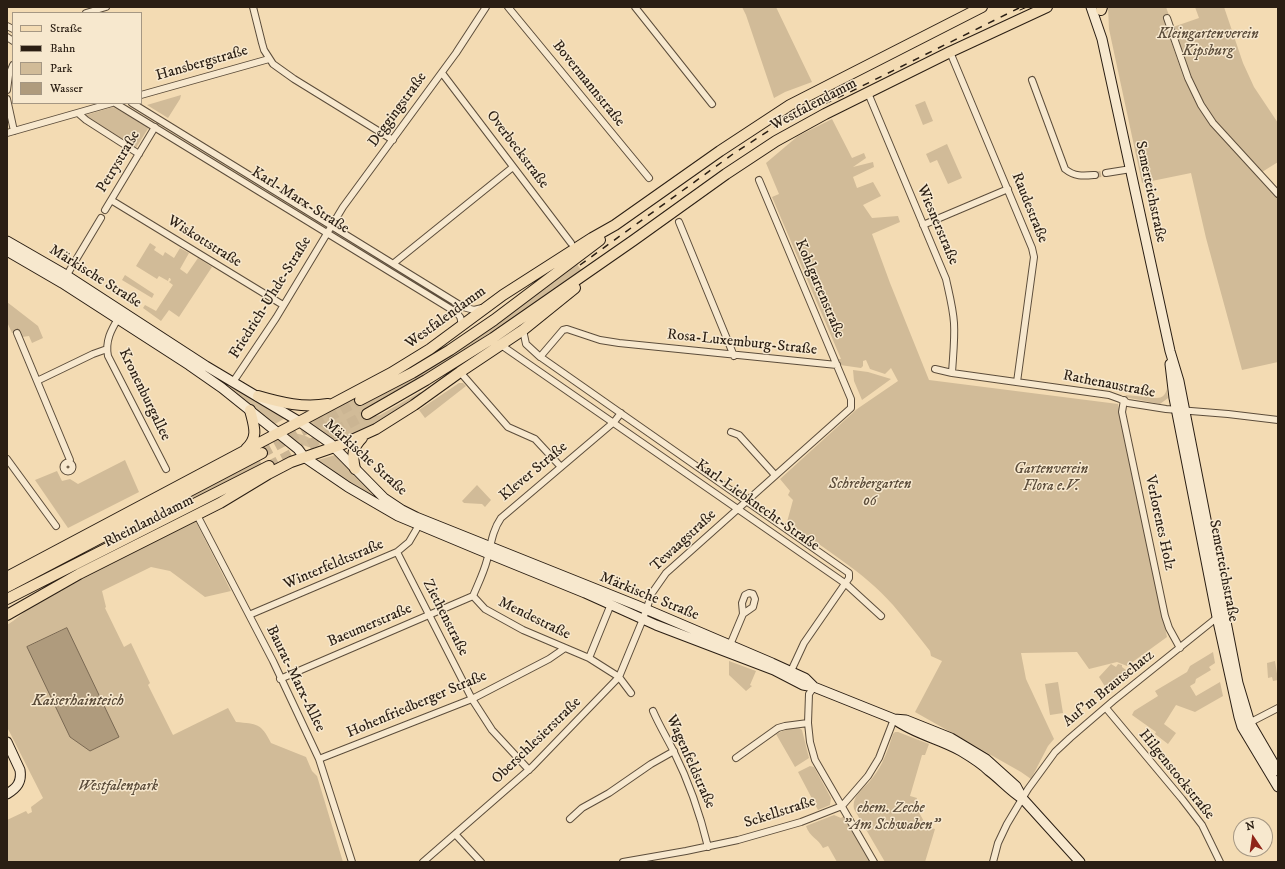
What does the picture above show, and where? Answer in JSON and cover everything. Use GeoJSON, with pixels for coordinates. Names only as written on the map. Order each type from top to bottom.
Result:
{"type":"FeatureCollection","features":[{"type":"Feature","properties":{"kind":"main road","name":"Westfalendamm"},"geometry":{"type":"LineString","coordinates":[[360,400],[412,373],[494,320],[595,244],[616,225],[720,151],[790,105],[982,7]]}},
{"type":"Feature","properties":{"kind":"main road","name":"Westfalendamm"},"geometry":{"type":"LineString","coordinates":[[367,414],[426,380],[487,341],[771,144],[825,114],[950,52],[1048,7]]}},
{"type":"Feature","properties":{"kind":"main road","name":"Semerteichstraße"},"geometry":{"type":"LineString","coordinates":[[1091,7],[1102,39],[1170,351],[1171,372],[1221,616],[1237,709],[1278,787]]}},
{"type":"Feature","properties":{"kind":"main road","name":"Semerteichstraße"},"geometry":{"type":"LineString","coordinates":[[1101,8],[1102,39]]}},
{"type":"Feature","properties":{"kind":"main road","name":"Westfalendamm"},"geometry":{"type":"LineString","coordinates":[[289,428],[342,401],[421,356],[485,308],[592,238],[616,225]]}},
{"type":"Feature","properties":{"kind":"main road","name":"Märkische Straße"},"geometry":{"type":"LineString","coordinates":[[7,241],[120,315],[300,422],[330,443],[384,498],[402,510],[643,619],[774,670],[803,685],[814,687],[894,719],[906,720],[951,738],[970,748],[986,758],[1016,786],[1023,799],[1080,862]]}},
{"type":"Feature","properties":{"kind":"main road","name":"Märkische Straße"},"geometry":{"type":"LineString","coordinates":[[7,251],[64,279]]}},
{"type":"Feature","properties":{"kind":"main road","name":"Westfalendamm"},"geometry":{"type":"LineString","coordinates":[[334,448],[365,435],[402,413],[523,330],[603,267],[610,256]]}},
{"type":"Feature","properties":{"kind":"main road","name":"Märkische Straße"},"geometry":{"type":"LineString","coordinates":[[120,315],[222,388],[298,449],[304,457],[348,487],[398,516],[646,610],[790,671],[805,678],[814,687]]}},
{"type":"Feature","properties":{"kind":"main road"},"geometry":{"type":"LineString","coordinates":[[222,388],[233,382]]}},
{"type":"Feature","properties":{"kind":"main road"},"geometry":{"type":"LineString","coordinates":[[258,396],[284,404],[306,406],[322,405],[342,401]]}},
{"type":"Feature","properties":{"kind":"main road"},"geometry":{"type":"LineString","coordinates":[[236,456],[247,448],[254,438],[254,427],[250,410]]}},
{"type":"Feature","properties":{"kind":"main road","name":"Rheinlanddamm"},"geometry":{"type":"LineString","coordinates":[[7,577],[289,428]]}},
{"type":"Feature","properties":{"kind":"main road"},"geometry":{"type":"LineString","coordinates":[[355,469],[352,457],[354,448],[365,435]]}},
{"type":"Feature","properties":{"kind":"main road","name":"Rheinlanddamm"},"geometry":{"type":"LineString","coordinates":[[7,615],[79,574],[197,515],[273,471],[304,457],[334,448]]}},
{"type":"Feature","properties":{"kind":"main road","name":"Rheinlanddamm"},"geometry":{"type":"LineString","coordinates":[[7,587],[262,453]]}},
{"type":"Feature","properties":{"kind":"main road","name":"Rheinlanddamm"},"geometry":{"type":"LineString","coordinates":[[7,599],[269,466]]}},
{"type":"Feature","properties":{"kind":"main road","name":"Semerteichstraße"},"geometry":{"type":"LineString","coordinates":[[1246,725],[1278,771]]}},
{"type":"Feature","properties":{"kind":"main road"},"geometry":{"type":"LineString","coordinates":[[7,742],[21,775],[18,785],[14,790],[7,794]]}},
{"type":"Feature","properties":{"kind":"street"},"geometry":{"type":"LineString","coordinates":[[93,9],[106,7]]}},
{"type":"Feature","properties":{"kind":"street"},"geometry":{"type":"LineString","coordinates":[[252,7],[262,43],[269,59],[273,64],[287,75],[393,140]]}},
{"type":"Feature","properties":{"kind":"street","name":"Deggingstraße"},"geometry":{"type":"LineString","coordinates":[[329,229],[461,47],[486,7]]}},
{"type":"Feature","properties":{"kind":"street","name":"Bovermannstraße"},"geometry":{"type":"LineString","coordinates":[[508,7],[649,178]]}},
{"type":"Feature","properties":{"kind":"street"},"geometry":{"type":"LineString","coordinates":[[635,7],[712,104]]}},
{"type":"Feature","properties":{"kind":"street"},"geometry":{"type":"LineString","coordinates":[[1167,18],[1188,78],[1201,105],[1213,123],[1278,194]]}},
{"type":"Feature","properties":{"kind":"street","name":"Raudestraße"},"geometry":{"type":"LineString","coordinates":[[950,52],[1008,189],[1032,248],[1034,257],[1017,382]]}},
{"type":"Feature","properties":{"kind":"street","name":"Hansbergstraße"},"geometry":{"type":"LineString","coordinates":[[142,95],[269,59]]}},
{"type":"Feature","properties":{"kind":"street"},"geometry":{"type":"LineString","coordinates":[[7,90],[9,75],[12,68]]}},
{"type":"Feature","properties":{"kind":"street","name":"Overbeckstraße"},"geometry":{"type":"LineString","coordinates":[[442,73],[571,243]]}},
{"type":"Feature","properties":{"kind":"street"},"geometry":{"type":"LineString","coordinates":[[1032,80],[1065,168],[1077,176],[1095,174]]}},
{"type":"Feature","properties":{"kind":"street","name":"Wiesnerstraße"},"geometry":{"type":"LineString","coordinates":[[868,93],[946,279],[954,321],[952,373]]}},
{"type":"Feature","properties":{"kind":"street"},"geometry":{"type":"LineString","coordinates":[[7,99],[14,131]]}},
{"type":"Feature","properties":{"kind":"street"},"geometry":{"type":"LineString","coordinates":[[7,133],[109,104]]}},
{"type":"Feature","properties":{"kind":"street","name":"Karl-Marx-Straße"},"geometry":{"type":"LineString","coordinates":[[117,104],[329,229],[394,263],[463,307],[474,310],[485,308]]}},
{"type":"Feature","properties":{"kind":"street","name":"Karl-Marx-Straße"},"geometry":{"type":"LineString","coordinates":[[134,104],[454,311],[461,317],[462,321],[460,327]]}},
{"type":"Feature","properties":{"kind":"street"},"geometry":{"type":"LineString","coordinates":[[78,113],[86,120],[139,154]]}},
{"type":"Feature","properties":{"kind":"street","name":"Petrystraße"},"geometry":{"type":"LineString","coordinates":[[105,210],[155,127]]}},
{"type":"Feature","properties":{"kind":"street"},"geometry":{"type":"LineString","coordinates":[[394,263],[513,167]]}},
{"type":"Feature","properties":{"kind":"street"},"geometry":{"type":"LineString","coordinates":[[1106,173],[1131,169]]}},
{"type":"Feature","properties":{"kind":"street","name":"Kohlgartenstraße"},"geometry":{"type":"LineString","coordinates":[[760,180],[851,399],[851,408]]}},
{"type":"Feature","properties":{"kind":"street"},"geometry":{"type":"LineString","coordinates":[[923,225],[1008,189]]}},
{"type":"Feature","properties":{"kind":"street","name":"Wiskottstraße"},"geometry":{"type":"LineString","coordinates":[[111,200],[283,305]]}},
{"type":"Feature","properties":{"kind":"street"},"geometry":{"type":"LineString","coordinates":[[64,279],[101,218]]}},
{"type":"Feature","properties":{"kind":"street"},"geometry":{"type":"LineString","coordinates":[[679,222],[734,356]]}},
{"type":"Feature","properties":{"kind":"street","name":"Friedrich-Uhde-Straße"},"geometry":{"type":"LineString","coordinates":[[233,382],[283,305],[329,229]]}},
{"type":"Feature","properties":{"kind":"street","name":"Kronenburgallee"},"geometry":{"type":"LineString","coordinates":[[120,315],[108,338],[108,356],[166,469]]}},
{"type":"Feature","properties":{"kind":"street","name":"Rosa-Luxemburg-Straße"},"geometry":{"type":"LineString","coordinates":[[540,357],[563,330],[566,329],[600,340],[644,346],[837,365]]}},
{"type":"Feature","properties":{"kind":"street","name":"Karl-Liebknecht-Straße"},"geometry":{"type":"LineString","coordinates":[[523,330],[526,344],[540,357],[849,573],[850,575],[846,584]]}},
{"type":"Feature","properties":{"kind":"street"},"geometry":{"type":"LineString","coordinates":[[18,333],[70,460],[69,462]]}},
{"type":"Feature","properties":{"kind":"street","name":"Karl-Liebknecht-Straße"},"geometry":{"type":"LineString","coordinates":[[501,345],[846,584],[881,616]]}},
{"type":"Feature","properties":{"kind":"street"},"geometry":{"type":"LineString","coordinates":[[37,381],[93,354],[107,349]]}},
{"type":"Feature","properties":{"kind":"street"},"geometry":{"type":"LineString","coordinates":[[532,366],[540,357]]}},
{"type":"Feature","properties":{"kind":"street","name":"Rathenaustraße"},"geometry":{"type":"LineString","coordinates":[[935,369],[952,373],[1109,395],[1124,400],[1128,403],[1278,420]]}},
{"type":"Feature","properties":{"kind":"street"},"geometry":{"type":"LineString","coordinates":[[460,372],[508,427],[535,439],[561,467]]}},
{"type":"Feature","properties":{"kind":"street","name":"Verlorenes Holz"},"geometry":{"type":"LineString","coordinates":[[1124,400],[1122,412],[1165,616],[1169,628],[1180,648]]}},
{"type":"Feature","properties":{"kind":"street","name":"Tewaagstraße"},"geometry":{"type":"LineString","coordinates":[[643,619],[652,593],[666,573],[737,508],[851,408]]}},
{"type":"Feature","properties":{"kind":"street"},"geometry":{"type":"LineString","coordinates":[[614,422],[621,413]]}},
{"type":"Feature","properties":{"kind":"street","name":"Klever Straße"},"geometry":{"type":"LineString","coordinates":[[489,550],[497,524],[501,518],[614,422]]}},
{"type":"Feature","properties":{"kind":"street"},"geometry":{"type":"LineString","coordinates":[[731,432],[739,435],[775,475]]}},
{"type":"Feature","properties":{"kind":"street"},"geometry":{"type":"LineString","coordinates":[[7,459],[56,526]]}},
{"type":"Feature","properties":{"kind":"street","name":"Baurat-Marx-Allee"},"geometry":{"type":"LineString","coordinates":[[197,515],[249,615],[319,759],[352,862]]}},
{"type":"Feature","properties":{"kind":"street","name":"Winterfeldtstraße"},"geometry":{"type":"LineString","coordinates":[[249,615],[397,552],[409,542],[419,525]]}},
{"type":"Feature","properties":{"kind":"street"},"geometry":{"type":"LineString","coordinates":[[473,596],[487,560],[489,550]]}},
{"type":"Feature","properties":{"kind":"street","name":"Ziethenstraße"},"geometry":{"type":"LineString","coordinates":[[397,552],[472,699],[492,730],[529,770]]}},
{"type":"Feature","properties":{"kind":"street"},"geometry":{"type":"LineString","coordinates":[[790,671],[804,644],[846,584]]}},
{"type":"Feature","properties":{"kind":"street","name":"Baeumerstraße"},"geometry":{"type":"LineString","coordinates":[[280,679],[473,596]]}},
{"type":"Feature","properties":{"kind":"street","name":"Mendestraße"},"geometry":{"type":"LineString","coordinates":[[473,596],[485,609],[523,630],[589,658],[619,677],[631,693]]}},
{"type":"Feature","properties":{"kind":"street","name":"Märkische Straße"},"geometry":{"type":"LineString","coordinates":[[589,658],[611,604]]}},
{"type":"Feature","properties":{"kind":"street"},"geometry":{"type":"LineString","coordinates":[[730,645],[743,614]]}},
{"type":"Feature","properties":{"kind":"street","name":"Auf'm Brautschatz"},"geometry":{"type":"LineString","coordinates":[[993,862],[998,843],[1007,824],[1055,752],[1106,708],[1221,616]]}},
{"type":"Feature","properties":{"kind":"street","name":"Oberschlesierstraße"},"geometry":{"type":"LineString","coordinates":[[423,862],[456,835],[529,770],[619,677],[643,619]]}},
{"type":"Feature","properties":{"kind":"street","name":"Hohenfriedberger Straße"},"geometry":{"type":"LineString","coordinates":[[319,759],[472,699],[549,659],[565,648]]}},
{"type":"Feature","properties":{"kind":"street"},"geometry":{"type":"LineString","coordinates":[[814,687],[809,694],[808,723],[810,742],[815,760],[874,862]]}},
{"type":"Feature","properties":{"kind":"street","name":"Hilgenstockstraße"},"geometry":{"type":"LineString","coordinates":[[1106,708],[1182,798],[1202,825],[1220,862]]}},
{"type":"Feature","properties":{"kind":"street"},"geometry":{"type":"LineString","coordinates":[[1246,725],[1278,708]]}},
{"type":"Feature","properties":{"kind":"street","name":"Wagenfeldstraße"},"geometry":{"type":"LineString","coordinates":[[653,711],[674,751],[699,812],[708,847]]}},
{"type":"Feature","properties":{"kind":"street","name":"Sckellstraße"},"geometry":{"type":"LineString","coordinates":[[623,862],[708,847],[776,830],[842,806],[868,776],[878,758],[894,719]]}},
{"type":"Feature","properties":{"kind":"street"},"geometry":{"type":"LineString","coordinates":[[736,758],[778,728],[808,723]]}},
{"type":"Feature","properties":{"kind":"street"},"geometry":{"type":"LineString","coordinates":[[570,819],[582,808],[609,793],[651,764],[674,751]]}},
{"type":"Feature","properties":{"kind":"street"},"geometry":{"type":"LineString","coordinates":[[456,835],[481,862]]}},
{"type":"Feature","properties":{"kind":"green space"},"geometry":{"type":"Polygon","coordinates":[[[742,7],[776,7],[812,82],[785,92],[774,98],[742,7]]]}},
{"type":"Feature","properties":{"kind":"green space"},"geometry":{"type":"Polygon","coordinates":[[[1108,7],[1166,7],[1171,21],[1165,24],[1184,79],[1197,104],[1211,125],[1278,199],[1278,362],[1242,370],[1206,238],[1191,173],[1142,183],[1109,29],[1108,7]]]}},
{"type":"Feature","properties":{"kind":"green space","name":"Kleingartenverein Kipsburg"},"geometry":{"type":"Polygon","coordinates":[[[1195,7],[1224,7],[1243,63],[1254,87],[1278,123],[1278,162],[1262,172],[1215,120],[1208,111],[1193,84],[1173,27],[1199,18],[1195,7]]]}},
{"type":"Feature","properties":{"kind":"green space"},"geometry":{"type":"Polygon","coordinates":[[[181,95],[168,118],[147,105],[181,95]]]}},
{"type":"Feature","properties":{"kind":"green space"},"geometry":{"type":"Polygon","coordinates":[[[925,101],[933,121],[923,125],[915,105],[925,101]]]}},
{"type":"Feature","properties":{"kind":"green space"},"geometry":{"type":"Polygon","coordinates":[[[113,107],[149,127],[136,148],[85,118],[86,115],[113,107]]]}},
{"type":"Feature","properties":{"kind":"green space"},"geometry":{"type":"Polygon","coordinates":[[[832,119],[852,158],[864,153],[866,158],[853,167],[873,162],[874,167],[853,177],[857,188],[873,182],[881,196],[863,205],[872,218],[898,216],[900,222],[872,234],[929,380],[1118,404],[1167,637],[1127,666],[1117,662],[1089,669],[1077,652],[1021,653],[1026,679],[1054,739],[1048,746],[1031,779],[915,712],[942,661],[931,656],[930,651],[882,593],[843,561],[787,522],[793,500],[788,495],[790,491],[780,479],[857,409],[898,381],[891,368],[885,374],[870,369],[866,360],[863,361],[863,366],[861,368],[840,365],[838,359],[841,359],[772,197],[779,194],[766,163],[798,136],[832,119]]]}},
{"type":"Feature","properties":{"kind":"green space"},"geometry":{"type":"Polygon","coordinates":[[[947,144],[962,178],[948,184],[937,160],[930,163],[926,154],[947,144]]]}},
{"type":"Feature","properties":{"kind":"green space"},"geometry":{"type":"Polygon","coordinates":[[[150,243],[156,247],[154,250],[163,256],[165,252],[174,258],[180,248],[189,253],[180,269],[187,274],[198,258],[212,267],[179,317],[169,310],[161,321],[143,308],[145,305],[156,311],[173,285],[169,282],[171,280],[170,278],[168,281],[159,276],[157,279],[136,266],[150,243]]]}},
{"type":"Feature","properties":{"kind":"green space"},"geometry":{"type":"Polygon","coordinates":[[[577,264],[581,270],[470,346],[369,408],[369,415],[380,415],[420,392],[423,395],[381,423],[337,443],[306,422],[361,394],[361,406],[389,391],[472,340],[577,264]]]}},
{"type":"Feature","properties":{"kind":"green space"},"geometry":{"type":"Polygon","coordinates":[[[125,275],[154,294],[152,298],[122,280],[125,275]]]}},
{"type":"Feature","properties":{"kind":"green space"},"geometry":{"type":"Polygon","coordinates":[[[7,302],[38,326],[43,338],[32,343],[29,336],[22,337],[19,330],[12,333],[7,322],[7,302]]]}},
{"type":"Feature","properties":{"kind":"green space"},"geometry":{"type":"Polygon","coordinates":[[[853,370],[868,372],[891,379],[862,400],[854,381],[853,370]]]}},
{"type":"Feature","properties":{"kind":"green space"},"geometry":{"type":"Polygon","coordinates":[[[459,383],[463,383],[466,386],[425,418],[419,410],[459,383]]]}},
{"type":"Feature","properties":{"kind":"green space"},"geometry":{"type":"Polygon","coordinates":[[[234,385],[287,417],[275,424],[228,388],[234,385]]]}},
{"type":"Feature","properties":{"kind":"green space"},"geometry":{"type":"Polygon","coordinates":[[[1167,389],[1168,398],[1160,404],[1125,397],[1126,395],[1158,398],[1163,396],[1167,389]]]}},
{"type":"Feature","properties":{"kind":"green space"},"geometry":{"type":"Polygon","coordinates":[[[291,433],[307,436],[318,446],[307,447],[290,436],[291,433]]]}},
{"type":"Feature","properties":{"kind":"green space"},"geometry":{"type":"Polygon","coordinates":[[[335,455],[376,497],[375,500],[315,461],[335,455]]]}},
{"type":"Feature","properties":{"kind":"green space"},"geometry":{"type":"Polygon","coordinates":[[[259,459],[262,465],[7,595],[7,591],[259,459]]]}},
{"type":"Feature","properties":{"kind":"green space"},"geometry":{"type":"Polygon","coordinates":[[[125,460],[139,492],[68,528],[35,480],[57,471],[62,481],[70,479],[78,484],[125,460]]]}},
{"type":"Feature","properties":{"kind":"green space"},"geometry":{"type":"Polygon","coordinates":[[[477,485],[491,500],[485,507],[482,504],[464,503],[462,501],[477,485]]]}},
{"type":"Feature","properties":{"kind":"green space","name":"Westfalenpark"},"geometry":{"type":"Polygon","coordinates":[[[195,520],[231,591],[205,597],[170,571],[151,567],[102,591],[105,608],[124,647],[131,643],[150,683],[148,685],[173,735],[228,708],[236,722],[249,723],[258,726],[271,743],[306,757],[312,771],[317,776],[343,862],[7,862],[7,820],[26,811],[28,814],[32,812],[31,807],[43,798],[7,727],[7,625],[28,609],[81,578],[195,520]]]}},
{"type":"Feature","properties":{"kind":"green space"},"geometry":{"type":"Polygon","coordinates":[[[1213,652],[1215,663],[1209,667],[1211,670],[1196,679],[1195,683],[1190,686],[1196,696],[1220,682],[1223,696],[1195,712],[1176,705],[1164,724],[1176,733],[1168,744],[1155,734],[1156,732],[1132,715],[1134,711],[1158,696],[1155,691],[1187,672],[1190,666],[1213,652]]]}},
{"type":"Feature","properties":{"kind":"green space"},"geometry":{"type":"Polygon","coordinates":[[[729,661],[756,671],[750,685],[752,686],[746,691],[729,675],[729,661]]]}},
{"type":"Feature","properties":{"kind":"green space"},"geometry":{"type":"Polygon","coordinates":[[[1275,661],[1278,680],[1273,681],[1272,677],[1268,678],[1267,663],[1275,661]]]}},
{"type":"Feature","properties":{"kind":"green space"},"geometry":{"type":"Polygon","coordinates":[[[1111,664],[1116,667],[1118,664],[1122,665],[1122,667],[1130,673],[1120,682],[1115,683],[1112,687],[1113,692],[1109,693],[1099,677],[1111,664]]]}},
{"type":"Feature","properties":{"kind":"green space"},"geometry":{"type":"Polygon","coordinates":[[[1058,682],[1063,713],[1050,715],[1045,684],[1058,682]]]}},
{"type":"Feature","properties":{"kind":"green space"},"geometry":{"type":"Polygon","coordinates":[[[798,727],[802,730],[809,758],[795,767],[776,734],[798,727]]]}},
{"type":"Feature","properties":{"kind":"green space","name":"ehem. Zeche \"Am Schwaben\""},"geometry":{"type":"Polygon","coordinates":[[[895,732],[929,744],[925,755],[922,755],[910,796],[917,798],[915,805],[927,827],[935,829],[925,862],[885,862],[854,809],[856,797],[879,768],[895,732]]]}},
{"type":"Feature","properties":{"kind":"green space"},"geometry":{"type":"Polygon","coordinates":[[[810,766],[814,767],[831,798],[830,805],[818,810],[798,772],[810,766]]]}},
{"type":"Feature","properties":{"kind":"green space"},"geometry":{"type":"Polygon","coordinates":[[[834,815],[841,818],[844,816],[870,862],[837,862],[828,846],[823,848],[806,826],[834,815]]]}},
{"type":"Feature","properties":{"kind":"water","name":"Kaiserhainteich"},"geometry":{"type":"Polygon","coordinates":[[[67,628],[119,737],[90,751],[70,737],[27,647],[67,628]]]}},
{"type":"Feature","properties":{"kind":"tunnel"},"geometry":{"type":"LineString","coordinates":[[1095,175],[1106,173]]}},
{"type":"Feature","properties":{"kind":"tunnel"},"geometry":{"type":"LineString","coordinates":[[262,453],[360,400]]}},
{"type":"Feature","properties":{"kind":"tunnel"},"geometry":{"type":"LineString","coordinates":[[269,466],[367,414]]}},
{"type":"Feature","properties":{"kind":"tram line"},"geometry":{"type":"LineString","coordinates":[[1020,10],[1027,7]]}},
{"type":"Feature","properties":{"kind":"railway"},"geometry":{"type":"LineString","coordinates":[[580,265],[733,154],[776,126],[848,93],[1019,8]]}},
{"type":"Feature","properties":{"kind":"park label","name":"Gartenverein Flora e.V."},"geometry":{"type":"Point","coordinates":[1051,478]}},
{"type":"Feature","properties":{"kind":"park label","name":"Schrebergarten 06"},"geometry":{"type":"Point","coordinates":[870,494]}}]}
